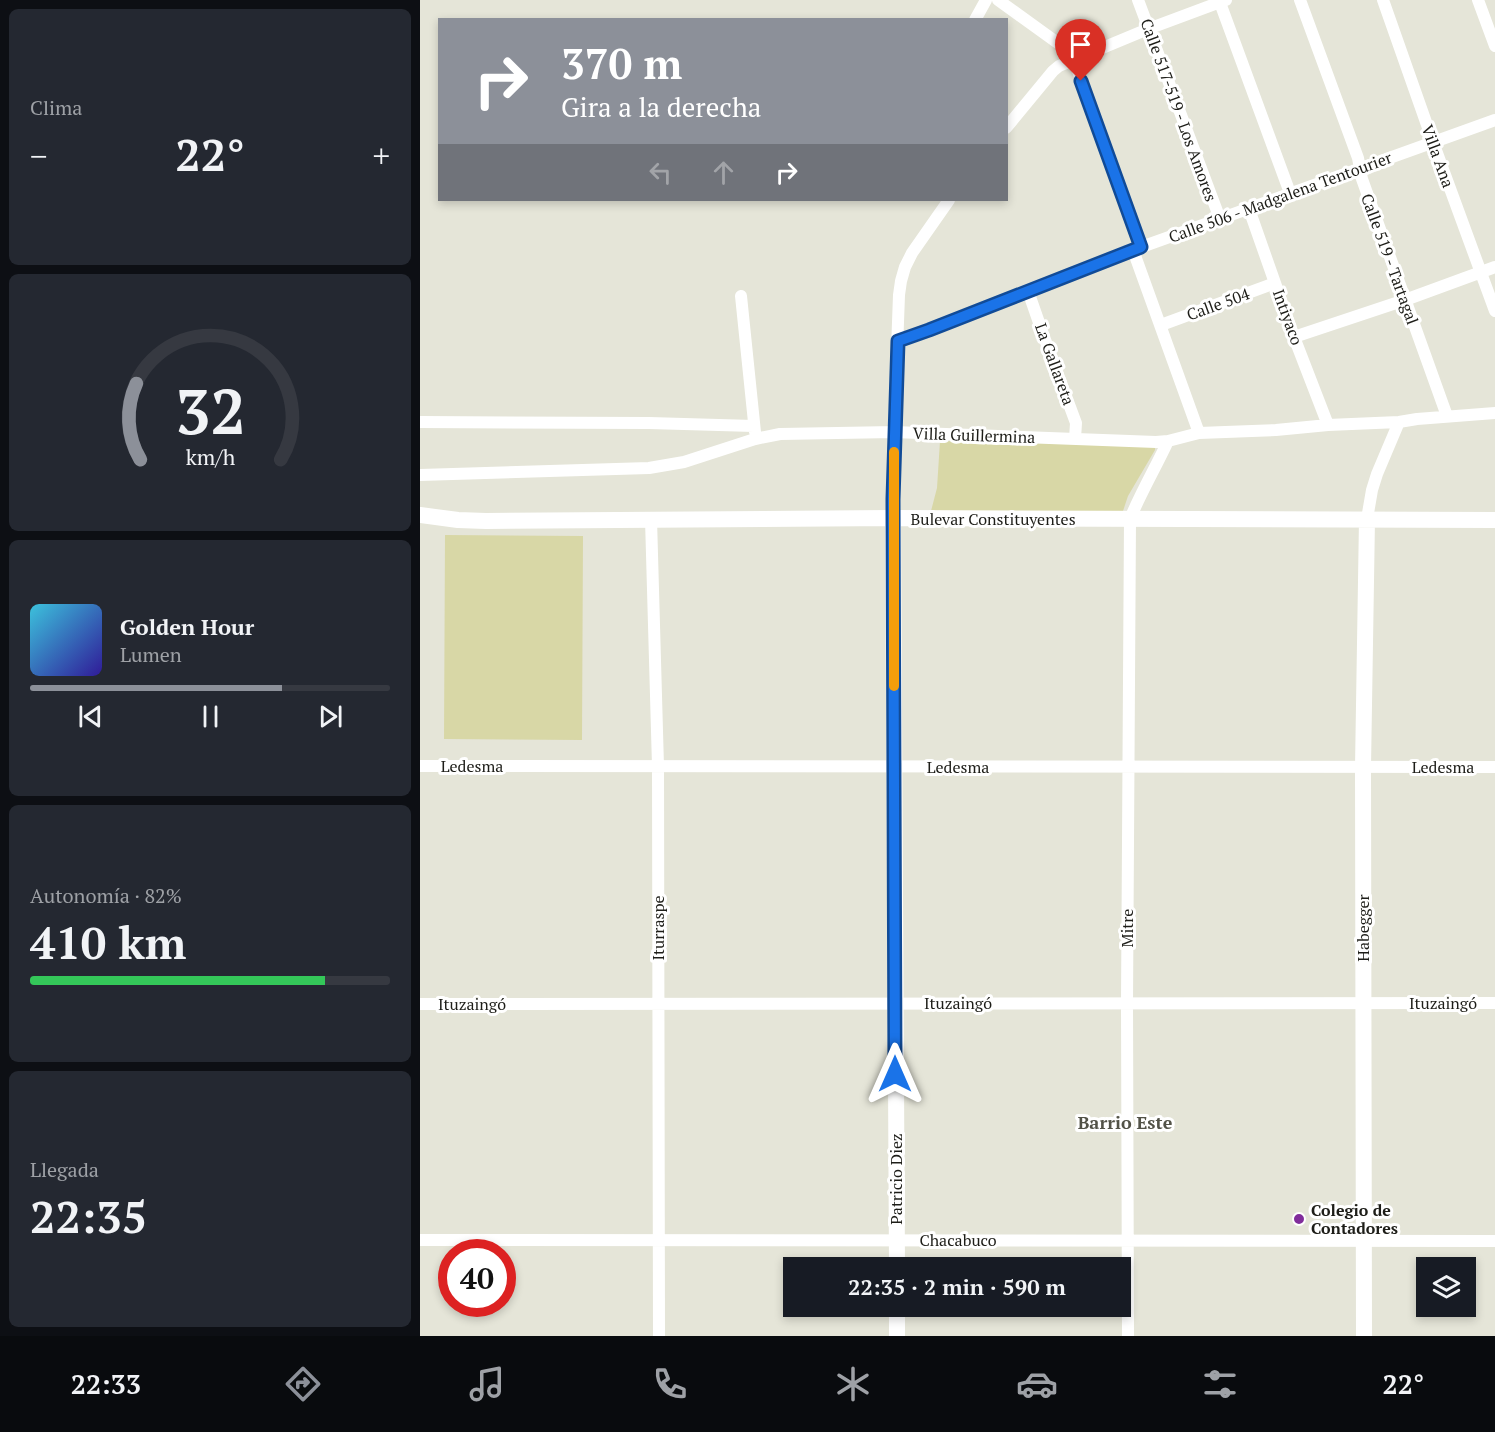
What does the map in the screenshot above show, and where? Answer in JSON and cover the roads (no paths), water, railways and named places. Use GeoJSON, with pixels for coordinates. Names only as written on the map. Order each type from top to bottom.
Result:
{"type":"FeatureCollection","features":[{"type":"Feature","properties":{"kind":"street"},"geometry":{"type":"LineString","coordinates":[[976,18],[986,0]]}},
{"type":"Feature","properties":{"kind":"street"},"geometry":{"type":"LineString","coordinates":[[998,0],[1066,49],[1074,60],[1199,433]]}},
{"type":"Feature","properties":{"kind":"street","name":"Calle 517-519 - Los Amores"},"geometry":{"type":"LineString","coordinates":[[1138,0],[1220,219]]}},
{"type":"Feature","properties":{"kind":"street","name":"Calle 519 - Tartagal"},"geometry":{"type":"LineString","coordinates":[[1300,0],[1358,158],[1359,168],[1447,417]]}},
{"type":"Feature","properties":{"kind":"street","name":"Villa Ana"},"geometry":{"type":"LineString","coordinates":[[1383,0],[1495,311]]}},
{"type":"Feature","properties":{"kind":"street"},"geometry":{"type":"LineString","coordinates":[[1478,0],[1494,38]]}},
{"type":"Feature","properties":{"kind":"street"},"geometry":{"type":"LineString","coordinates":[[1008,126],[1059,66],[1222,1],[1290,193]]}},
{"type":"Feature","properties":{"kind":"street","name":"Calle 506 - Madgalena Tentourier"},"geometry":{"type":"LineString","coordinates":[[898,341],[1137,249],[1495,120]]}},
{"type":"Feature","properties":{"kind":"street","name":"Patricio Diez"},"geometry":{"type":"LineString","coordinates":[[897,1257],[893,518],[899,295],[900,281],[905,267],[947,201]]}},
{"type":"Feature","properties":{"kind":"street","name":"Intiyaco"},"geometry":{"type":"LineString","coordinates":[[1249,209],[1328,425]]}},
{"type":"Feature","properties":{"kind":"street"},"geometry":{"type":"LineString","coordinates":[[1294,337],[1495,267]]}},
{"type":"Feature","properties":{"kind":"street","name":"Calle 504"},"geometry":{"type":"LineString","coordinates":[[1161,325],[1275,283]]}},
{"type":"Feature","properties":{"kind":"street","name":"La Gallareta"},"geometry":{"type":"LineString","coordinates":[[1028,291],[1076,423],[1075,438]]}},
{"type":"Feature","properties":{"kind":"street"},"geometry":{"type":"LineString","coordinates":[[420,422],[650,423],[755,432],[741,296]]}},
{"type":"Feature","properties":{"kind":"street","name":"Villa Guillermina"},"geometry":{"type":"LineString","coordinates":[[420,475],[650,468],[684,462],[755,432],[780,434],[894,432],[1156,442],[1199,433],[1399,422],[1495,413]]}},
{"type":"Feature","properties":{"kind":"street"},"geometry":{"type":"LineString","coordinates":[[1367,519],[1374,482],[1399,422]]}},
{"type":"Feature","properties":{"kind":"street"},"geometry":{"type":"LineString","coordinates":[[1130,519],[1140,494],[1154,472],[1168,441]]}},
{"type":"Feature","properties":{"kind":"street","name":"Bulevar Constituyentes"},"geometry":{"type":"LineString","coordinates":[[420,515],[486,521],[893,518],[1495,520]]}},
{"type":"Feature","properties":{"kind":"street","name":"Iturraspe"},"geometry":{"type":"LineString","coordinates":[[651,519],[658,766],[659,1336]]}},
{"type":"Feature","properties":{"kind":"street","name":"Mitre"},"geometry":{"type":"LineString","coordinates":[[1128,1336],[1127,1003],[1130,519]]}},
{"type":"Feature","properties":{"kind":"street","name":"Habegger"},"geometry":{"type":"LineString","coordinates":[[1364,1336],[1362,1002],[1367,519]]}},
{"type":"Feature","properties":{"kind":"street","name":"Ledesma"},"geometry":{"type":"LineString","coordinates":[[420,766],[1495,767]]}},
{"type":"Feature","properties":{"kind":"street","name":"Ituzaingó"},"geometry":{"type":"LineString","coordinates":[[420,1004],[1495,1003]]}},
{"type":"Feature","properties":{"kind":"street","name":"Chacabuco"},"geometry":{"type":"LineString","coordinates":[[420,1240],[1495,1241]]}},
{"type":"Feature","properties":{"kind":"street"},"geometry":{"type":"LineString","coordinates":[[897,1317],[897,1336]]}},
{"type":"Feature","properties":{"kind":"place","name":"Colegio de Contadores"},"geometry":{"type":"Point","coordinates":[1299,1219]}},
{"type":"Feature","properties":{"kind":"district","name":"Barrio Este"},"geometry":{"type":"Point","coordinates":[1125,1122]}}]}
